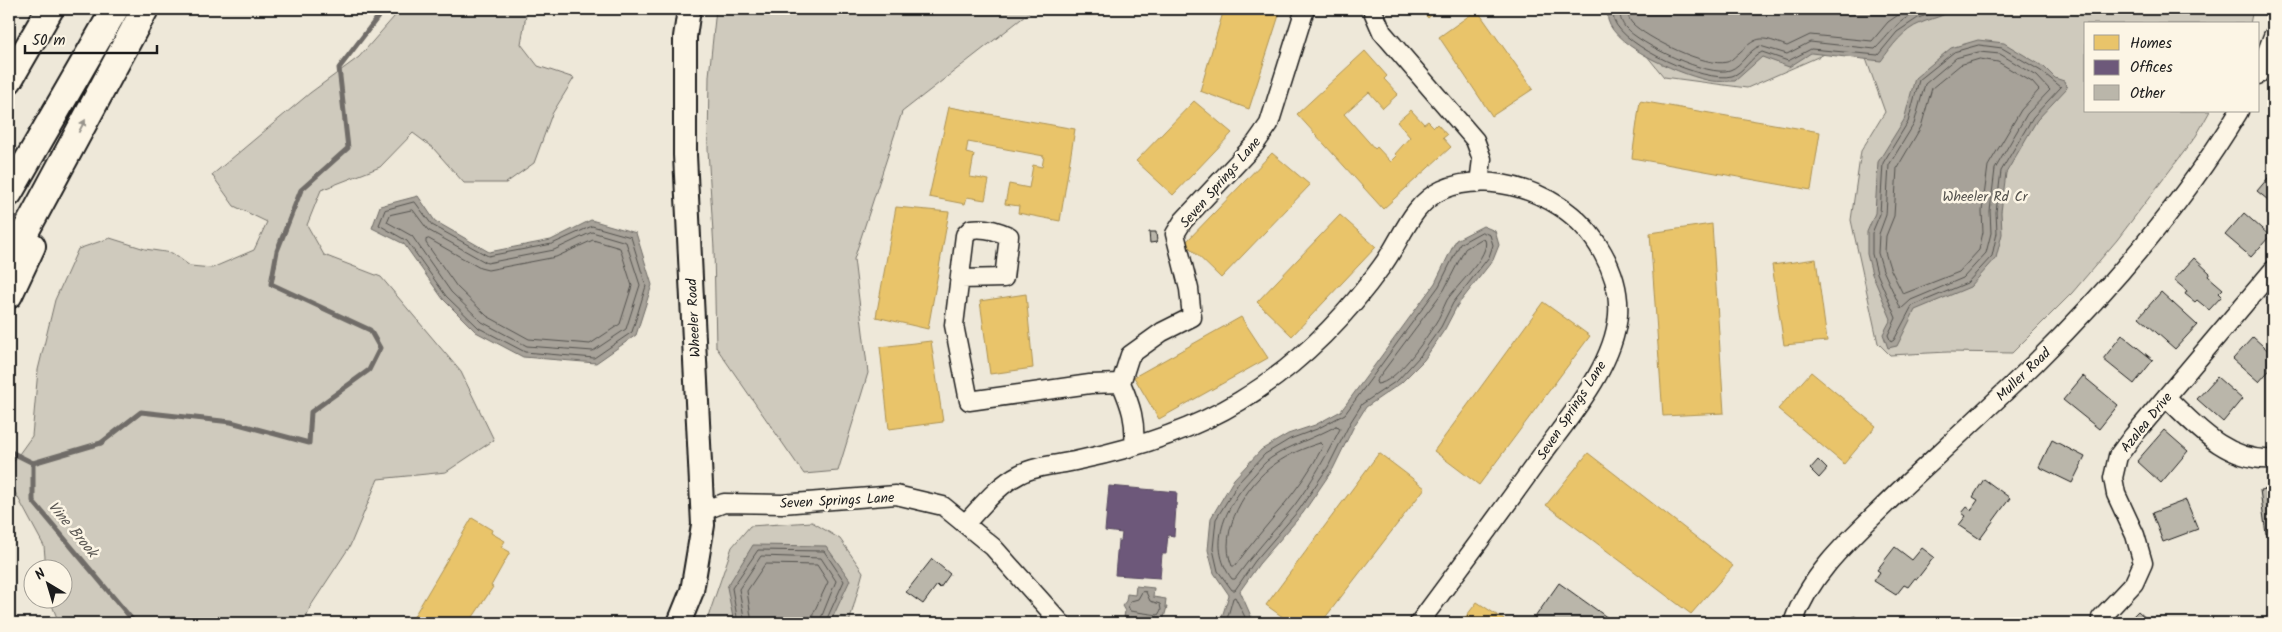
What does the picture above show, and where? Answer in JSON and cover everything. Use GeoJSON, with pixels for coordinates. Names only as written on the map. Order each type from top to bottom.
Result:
{"type":"FeatureCollection","features":[{"type":"Feature","properties":{"kind":"highway"},"geometry":{"type":"LineString","coordinates":[[9,80],[50,9]]}},
{"type":"Feature","properties":{"kind":"highway"},"geometry":{"type":"LineString","coordinates":[[9,193],[115,9]]}},
{"type":"Feature","properties":{"kind":"highway"},"geometry":{"type":"LineString","coordinates":[[9,262],[145,9]]}},
{"type":"Feature","properties":{"kind":"highway"},"geometry":{"type":"LineString","coordinates":[[9,295],[49,208],[69,150]]}},
{"type":"Feature","properties":{"kind":"main road","name":"Wheeler Road"},"geometry":{"type":"LineString","coordinates":[[679,623],[692,591],[703,526],[685,155],[686,11]]}},
{"type":"Feature","properties":{"kind":"street","name":"Seven Springs Lane"},"geometry":{"type":"LineString","coordinates":[[1121,383],[1130,355],[1162,332],[1192,317],[1189,289],[1175,234],[1182,220],[1255,144],[1269,124],[1305,9]]}},
{"type":"Feature","properties":{"kind":"street"},"geometry":{"type":"LineString","coordinates":[[1372,9],[1382,32],[1475,140],[1482,159],[1479,183]]}},
{"type":"Feature","properties":{"kind":"street"},"geometry":{"type":"LineString","coordinates":[[2260,72],[2270,56],[2273,36]]}},
{"type":"Feature","properties":{"kind":"street","name":"Muller Road"},"geometry":{"type":"LineString","coordinates":[[1793,623],[1815,580],[1845,545],[2035,363],[2121,272],[2180,198],[2238,112]]}},
{"type":"Feature","properties":{"kind":"street","name":"Seven Springs Lane"},"geometry":{"type":"LineString","coordinates":[[966,524],[1006,482],[1022,472],[1079,460],[1168,437],[1238,402],[1273,380],[1322,337],[1347,311],[1383,266],[1410,219],[1421,205],[1439,191],[1456,186],[1479,183],[1507,185],[1526,190],[1551,201],[1574,216],[1595,240],[1609,267],[1616,290],[1618,314],[1611,345],[1584,396],[1419,623]]}},
{"type":"Feature","properties":{"kind":"street","name":"Azalea Drive"},"geometry":{"type":"LineString","coordinates":[[2101,618],[2134,583],[2143,563],[2134,535],[2116,494],[2113,478],[2115,464],[2132,436],[2273,270]]}},
{"type":"Feature","properties":{"kind":"street"},"geometry":{"type":"LineString","coordinates":[[960,279],[954,325],[970,401],[1090,384],[1121,383],[1130,404],[1135,426],[1134,446]]}},
{"type":"Feature","properties":{"kind":"street"},"geometry":{"type":"LineString","coordinates":[[2166,397],[2219,445],[2243,456],[2273,459]]}},
{"type":"Feature","properties":{"kind":"street","name":"Seven Springs Lane"},"geometry":{"type":"LineString","coordinates":[[703,510],[724,503],[782,504],[896,495],[943,506],[993,547],[1061,623]]}},
{"type":"Feature","properties":{"kind":"green space"},"geometry":{"type":"Polygon","coordinates":[[[401,9],[527,9],[521,44],[538,66],[574,78],[552,114],[534,163],[506,183],[464,183],[433,148],[413,133],[380,167],[321,190],[307,225],[324,255],[381,277],[461,372],[494,440],[446,472],[378,479],[350,546],[310,607],[304,623],[59,623],[54,610],[72,610],[72,560],[45,560],[44,546],[9,481],[9,468],[32,436],[38,370],[55,300],[78,249],[110,238],[145,249],[172,253],[190,266],[212,268],[254,250],[267,222],[234,206],[212,175],[310,93],[359,57],[401,9]]]}},
{"type":"Feature","properties":{"kind":"green space"},"geometry":{"type":"Polygon","coordinates":[[[716,9],[1034,9],[902,112],[854,259],[868,373],[838,471],[804,474],[716,347],[714,249],[708,149],[709,76],[716,9]]]}},
{"type":"Feature","properties":{"kind":"green space","name":"Wheeler Rd Cr"},"geometry":{"type":"Polygon","coordinates":[[[1609,9],[2253,9],[2250,22],[2084,22],[2084,112],[2209,112],[2196,136],[2117,240],[2072,293],[2012,353],[1948,352],[1890,355],[1878,343],[1851,220],[1861,151],[1885,112],[1859,39],[1747,88],[1664,77],[1609,9]]]}},
{"type":"Feature","properties":{"kind":"green space"},"geometry":{"type":"Polygon","coordinates":[[[812,522],[840,539],[863,572],[849,623],[706,623],[732,547],[750,526],[812,522]]]}},
{"type":"Feature","properties":{"kind":"water"},"geometry":{"type":"Polygon","coordinates":[[[1609,9],[1953,9],[1909,30],[1898,39],[1881,61],[1811,53],[1789,67],[1762,57],[1735,81],[1712,81],[1686,74],[1637,51],[1613,30],[1608,20],[1609,9]]]}},
{"type":"Feature","properties":{"kind":"water"},"geometry":{"type":"Polygon","coordinates":[[[1978,40],[2004,43],[2044,67],[2055,78],[2064,81],[2067,88],[2037,120],[2006,173],[2001,212],[2002,234],[1996,258],[1970,287],[1915,310],[1897,346],[1888,348],[1883,334],[1891,319],[1872,274],[1867,254],[1867,232],[1875,213],[1878,162],[1904,120],[1915,78],[1951,48],[1978,40]]]}},
{"type":"Feature","properties":{"kind":"water"},"geometry":{"type":"Polygon","coordinates":[[[418,196],[435,221],[489,252],[551,240],[591,220],[636,233],[652,285],[636,335],[596,363],[523,357],[476,332],[443,299],[404,244],[372,228],[380,206],[418,196]]]}},
{"type":"Feature","properties":{"kind":"water"},"geometry":{"type":"Polygon","coordinates":[[[1483,226],[1495,231],[1499,245],[1493,260],[1457,306],[1445,329],[1424,360],[1401,383],[1366,407],[1354,426],[1333,469],[1303,513],[1259,564],[1240,591],[1254,623],[1220,623],[1229,595],[1214,573],[1208,550],[1211,518],[1234,479],[1261,450],[1288,434],[1315,425],[1341,411],[1435,283],[1456,240],[1483,226]]]}},
{"type":"Feature","properties":{"kind":"water"},"geometry":{"type":"Polygon","coordinates":[[[753,545],[826,546],[850,580],[830,623],[734,623],[727,587],[753,545]]]}},
{"type":"Feature","properties":{"kind":"water"},"geometry":{"type":"Polygon","coordinates":[[[1136,586],[1154,588],[1153,597],[1166,599],[1165,607],[1167,607],[1163,621],[1124,617],[1125,611],[1122,606],[1126,601],[1127,594],[1135,595],[1136,586]]]}},
{"type":"Feature","properties":{"kind":"building: Homes"},"geometry":{"type":"Polygon","coordinates":[[[1224,9],[1281,9],[1249,109],[1200,91],[1224,9]]]}},
{"type":"Feature","properties":{"kind":"building: Homes"},"geometry":{"type":"Polygon","coordinates":[[[1420,9],[1438,9],[1428,18],[1420,9]]]}},
{"type":"Feature","properties":{"kind":"building: Homes"},"geometry":{"type":"Polygon","coordinates":[[[1477,10],[1533,89],[1492,116],[1439,37],[1477,10]]]}},
{"type":"Feature","properties":{"kind":"building: Homes"},"geometry":{"type":"Polygon","coordinates":[[[1365,51],[1387,76],[1384,79],[1398,94],[1383,108],[1369,92],[1344,114],[1375,149],[1377,147],[1391,162],[1397,156],[1395,154],[1410,137],[1397,122],[1411,110],[1424,124],[1428,121],[1434,127],[1437,124],[1447,135],[1443,138],[1451,147],[1383,209],[1297,114],[1365,51]]]}},
{"type":"Feature","properties":{"kind":"building: Homes"},"geometry":{"type":"Polygon","coordinates":[[[1194,101],[1232,133],[1173,195],[1136,161],[1194,101]]]}},
{"type":"Feature","properties":{"kind":"building: Homes"},"geometry":{"type":"Polygon","coordinates":[[[1640,101],[1820,132],[1811,190],[1632,158],[1640,101]]]}},
{"type":"Feature","properties":{"kind":"building: Homes"},"geometry":{"type":"Polygon","coordinates":[[[949,107],[1075,129],[1060,221],[1018,213],[1019,206],[1005,204],[1009,184],[1029,188],[1033,165],[1042,167],[1044,156],[968,142],[966,153],[974,155],[970,177],[989,180],[985,200],[967,197],[965,204],[929,197],[949,107]]]}},
{"type":"Feature","properties":{"kind":"building: Homes"},"geometry":{"type":"Polygon","coordinates":[[[1272,153],[1310,185],[1221,278],[1185,243],[1272,153]]]}},
{"type":"Feature","properties":{"kind":"building: Homes"},"geometry":{"type":"Polygon","coordinates":[[[896,207],[949,212],[928,329],[876,317],[896,207]]]}},
{"type":"Feature","properties":{"kind":"building: Homes"},"geometry":{"type":"Polygon","coordinates":[[[1340,215],[1376,247],[1292,336],[1257,302],[1340,215]]]}},
{"type":"Feature","properties":{"kind":"building: Homes"},"geometry":{"type":"Polygon","coordinates":[[[1712,224],[1724,413],[1663,416],[1650,233],[1712,224]]]}},
{"type":"Feature","properties":{"kind":"building: Homes"},"geometry":{"type":"Polygon","coordinates":[[[1816,259],[1827,341],[1784,345],[1772,265],[1816,259]]]}},
{"type":"Feature","properties":{"kind":"building: Homes"},"geometry":{"type":"Polygon","coordinates":[[[1026,294],[1033,368],[990,374],[980,301],[1026,294]]]}},
{"type":"Feature","properties":{"kind":"building: Homes"},"geometry":{"type":"Polygon","coordinates":[[[1543,302],[1590,336],[1479,485],[1434,451],[1543,302]]]}},
{"type":"Feature","properties":{"kind":"building: Homes"},"geometry":{"type":"Polygon","coordinates":[[[1241,317],[1268,358],[1159,419],[1134,377],[1241,317]]]}},
{"type":"Feature","properties":{"kind":"building: Homes"},"geometry":{"type":"Polygon","coordinates":[[[931,341],[943,422],[889,429],[880,347],[931,341]]]}},
{"type":"Feature","properties":{"kind":"building: Homes"},"geometry":{"type":"Polygon","coordinates":[[[1811,372],[1876,426],[1844,464],[1778,409],[1811,372]]]}},
{"type":"Feature","properties":{"kind":"building: Homes"},"geometry":{"type":"Polygon","coordinates":[[[1379,453],[1425,488],[1321,623],[1291,623],[1266,605],[1379,453]]]}},
{"type":"Feature","properties":{"kind":"building: Homes"},"geometry":{"type":"Polygon","coordinates":[[[1588,453],[1733,566],[1691,614],[1546,505],[1588,453]]]}},
{"type":"Feature","properties":{"kind":"building: Homes"},"geometry":{"type":"Polygon","coordinates":[[[472,518],[492,530],[491,533],[505,541],[501,547],[510,552],[491,586],[493,587],[469,623],[410,623],[472,518]]]}},
{"type":"Feature","properties":{"kind":"building: Homes"},"geometry":{"type":"Polygon","coordinates":[[[1477,602],[1509,623],[1461,623],[1477,602]]]}},
{"type":"Feature","properties":{"kind":"building: Offices"},"geometry":{"type":"Polygon","coordinates":[[[1109,486],[1177,492],[1174,536],[1168,535],[1166,554],[1162,554],[1160,578],[1115,575],[1118,541],[1121,541],[1122,533],[1105,531],[1109,486]]]}},
{"type":"Feature","properties":{"kind":"building: Other"},"geometry":{"type":"Polygon","coordinates":[[[2273,172],[2273,204],[2257,191],[2273,172]]]}},
{"type":"Feature","properties":{"kind":"building: Other"},"geometry":{"type":"Polygon","coordinates":[[[2244,213],[2270,236],[2251,257],[2225,235],[2244,213]]]}},
{"type":"Feature","properties":{"kind":"building: Other"},"geometry":{"type":"Polygon","coordinates":[[[1149,232],[1156,232],[1157,242],[1150,243],[1149,232]]]}},
{"type":"Feature","properties":{"kind":"building: Other"},"geometry":{"type":"Polygon","coordinates":[[[2194,258],[2210,273],[2208,276],[2223,289],[2219,293],[2222,296],[2209,310],[2197,300],[2195,302],[2185,294],[2187,291],[2174,280],[2194,258]]]}},
{"type":"Feature","properties":{"kind":"building: Other"},"geometry":{"type":"Polygon","coordinates":[[[2161,292],[2197,325],[2175,349],[2139,317],[2161,292]]]}},
{"type":"Feature","properties":{"kind":"building: Other"},"geometry":{"type":"Polygon","coordinates":[[[2122,335],[2153,360],[2134,384],[2103,359],[2122,335]]]}},
{"type":"Feature","properties":{"kind":"building: Other"},"geometry":{"type":"Polygon","coordinates":[[[2253,337],[2273,355],[2273,366],[2259,382],[2233,359],[2253,337]]]}},
{"type":"Feature","properties":{"kind":"building: Other"},"geometry":{"type":"Polygon","coordinates":[[[2083,376],[2118,405],[2099,429],[2063,400],[2083,376]]]}},
{"type":"Feature","properties":{"kind":"building: Other"},"geometry":{"type":"Polygon","coordinates":[[[2217,377],[2242,399],[2223,422],[2197,399],[2217,377]]]}},
{"type":"Feature","properties":{"kind":"building: Other"},"geometry":{"type":"Polygon","coordinates":[[[2164,430],[2188,451],[2161,483],[2137,461],[2164,430]]]}},
{"type":"Feature","properties":{"kind":"building: Other"},"geometry":{"type":"Polygon","coordinates":[[[2052,440],[2085,457],[2072,483],[2039,467],[2052,440]]]}},
{"type":"Feature","properties":{"kind":"building: Other"},"geometry":{"type":"Polygon","coordinates":[[[1818,460],[1827,469],[1819,478],[1810,469],[1818,460]]]}},
{"type":"Feature","properties":{"kind":"building: Other"},"geometry":{"type":"Polygon","coordinates":[[[1984,479],[2010,498],[1980,539],[1959,525],[1966,516],[1962,513],[1967,507],[1971,510],[1978,500],[1973,497],[1984,479]]]}},
{"type":"Feature","properties":{"kind":"building: Other"},"geometry":{"type":"Polygon","coordinates":[[[2273,488],[2273,533],[2266,534],[2260,490],[2273,488]]]}},
{"type":"Feature","properties":{"kind":"building: Other"},"geometry":{"type":"Polygon","coordinates":[[[2186,500],[2198,529],[2163,542],[2152,513],[2186,500]]]}},
{"type":"Feature","properties":{"kind":"building: Other"},"geometry":{"type":"Polygon","coordinates":[[[1895,547],[1912,560],[1922,548],[1934,557],[1917,579],[1915,578],[1908,587],[1904,585],[1896,595],[1874,581],[1880,572],[1877,570],[1895,547]]]}},
{"type":"Feature","properties":{"kind":"building: Other"},"geometry":{"type":"Polygon","coordinates":[[[932,559],[950,574],[940,588],[937,585],[923,604],[906,592],[932,559]]]}},
{"type":"Feature","properties":{"kind":"building: Other"},"geometry":{"type":"Polygon","coordinates":[[[1559,583],[1615,623],[1531,623],[1559,583]]]}},
{"type":"Feature","properties":{"kind":"building: Other"},"geometry":{"type":"Polygon","coordinates":[[[2138,611],[2151,623],[2126,623],[2138,611]]]}},
{"type":"Feature","properties":{"kind":"building: Other"},"geometry":{"type":"Polygon","coordinates":[[[1854,616],[1867,623],[1850,623],[1854,616]]]}},
{"type":"Feature","properties":{"kind":"waterway"},"geometry":{"type":"LineString","coordinates":[[33,463],[101,443],[141,412],[231,422],[309,443],[311,412],[369,370],[380,348],[370,330],[271,284],[277,251],[301,190],[348,148],[339,68],[384,9]]}},
{"type":"Feature","properties":{"kind":"waterway","name":"Vine Brook"},"geometry":{"type":"LineString","coordinates":[[9,451],[33,463],[33,501],[135,623]]}}]}
